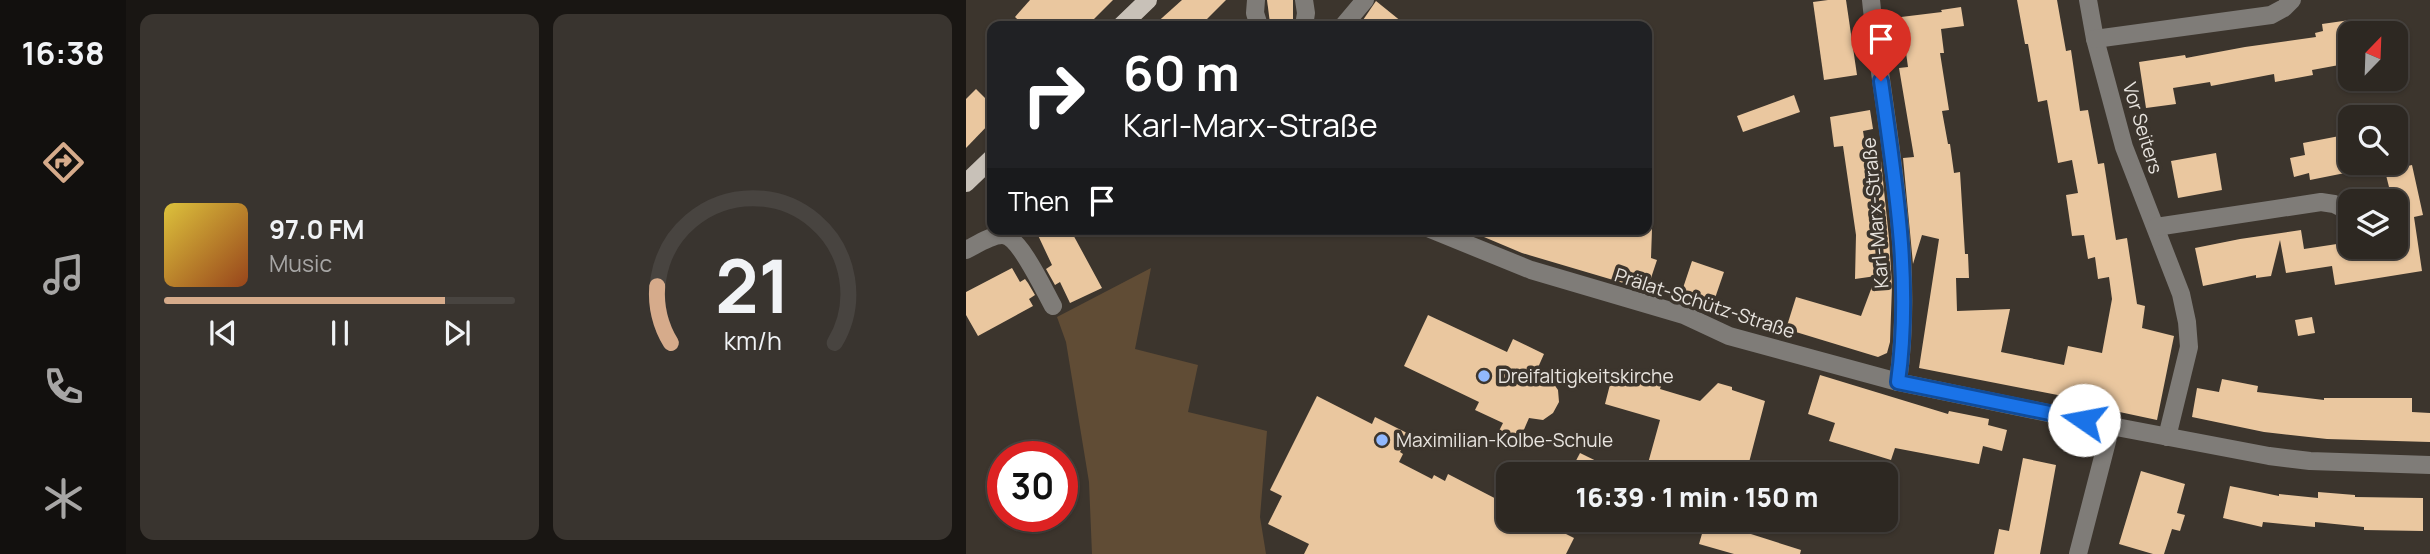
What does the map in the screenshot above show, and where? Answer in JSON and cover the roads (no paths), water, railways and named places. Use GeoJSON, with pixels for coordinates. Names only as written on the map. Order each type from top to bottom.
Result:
{"type":"FeatureCollection","features":[{"type":"Feature","properties":{"kind":"main road"},"geometry":{"type":"LineString","coordinates":[[1128,21],[1148,0]]}},
{"type":"Feature","properties":{"kind":"main road"},"geometry":{"type":"LineString","coordinates":[[966,183],[987,163]]}},
{"type":"Feature","properties":{"kind":"street"},"geometry":{"type":"LineString","coordinates":[[1256,0],[1257,21]]}},
{"type":"Feature","properties":{"kind":"street"},"geometry":{"type":"LineString","coordinates":[[1304,0],[1306,21]]}},
{"type":"Feature","properties":{"kind":"street"},"geometry":{"type":"LineString","coordinates":[[1347,21],[1365,0]]}},
{"type":"Feature","properties":{"kind":"street","name":"Karl-Marx-Straße"},"geometry":{"type":"LineString","coordinates":[[1871,0],[1900,218],[1903,324],[1898,382]]}},
{"type":"Feature","properties":{"kind":"street","name":"Vor Seiters"},"geometry":{"type":"LineString","coordinates":[[2088,0],[2095,39],[2124,147],[2181,294],[2187,322],[2189,347],[2167,437]]}},
{"type":"Feature","properties":{"kind":"street"},"geometry":{"type":"LineString","coordinates":[[2095,39],[2272,15],[2292,0]]}},
{"type":"Feature","properties":{"kind":"street"},"geometry":{"type":"LineString","coordinates":[[2156,227],[2321,202],[2338,206]]}},
{"type":"Feature","properties":{"kind":"street"},"geometry":{"type":"LineString","coordinates":[[966,250],[998,235],[1008,236],[1018,246],[1053,306]]}},
{"type":"Feature","properties":{"kind":"street","name":"Prälat-Schütz-Straße"},"geometry":{"type":"LineString","coordinates":[[1445,235],[1531,270],[1684,315],[1729,336],[1898,382],[2167,437],[2310,461],[2430,465]]}},
{"type":"Feature","properties":{"kind":"street"},"geometry":{"type":"LineString","coordinates":[[2078,554],[2110,426]]}},
{"type":"Feature","properties":{"kind":"place","name":"Dreifaltigkeitskirche"},"geometry":{"type":"Point","coordinates":[1484,376]}},
{"type":"Feature","properties":{"kind":"place","name":"Maximilian-Kolbe-Schule"},"geometry":{"type":"Point","coordinates":[1382,440]}}]}
